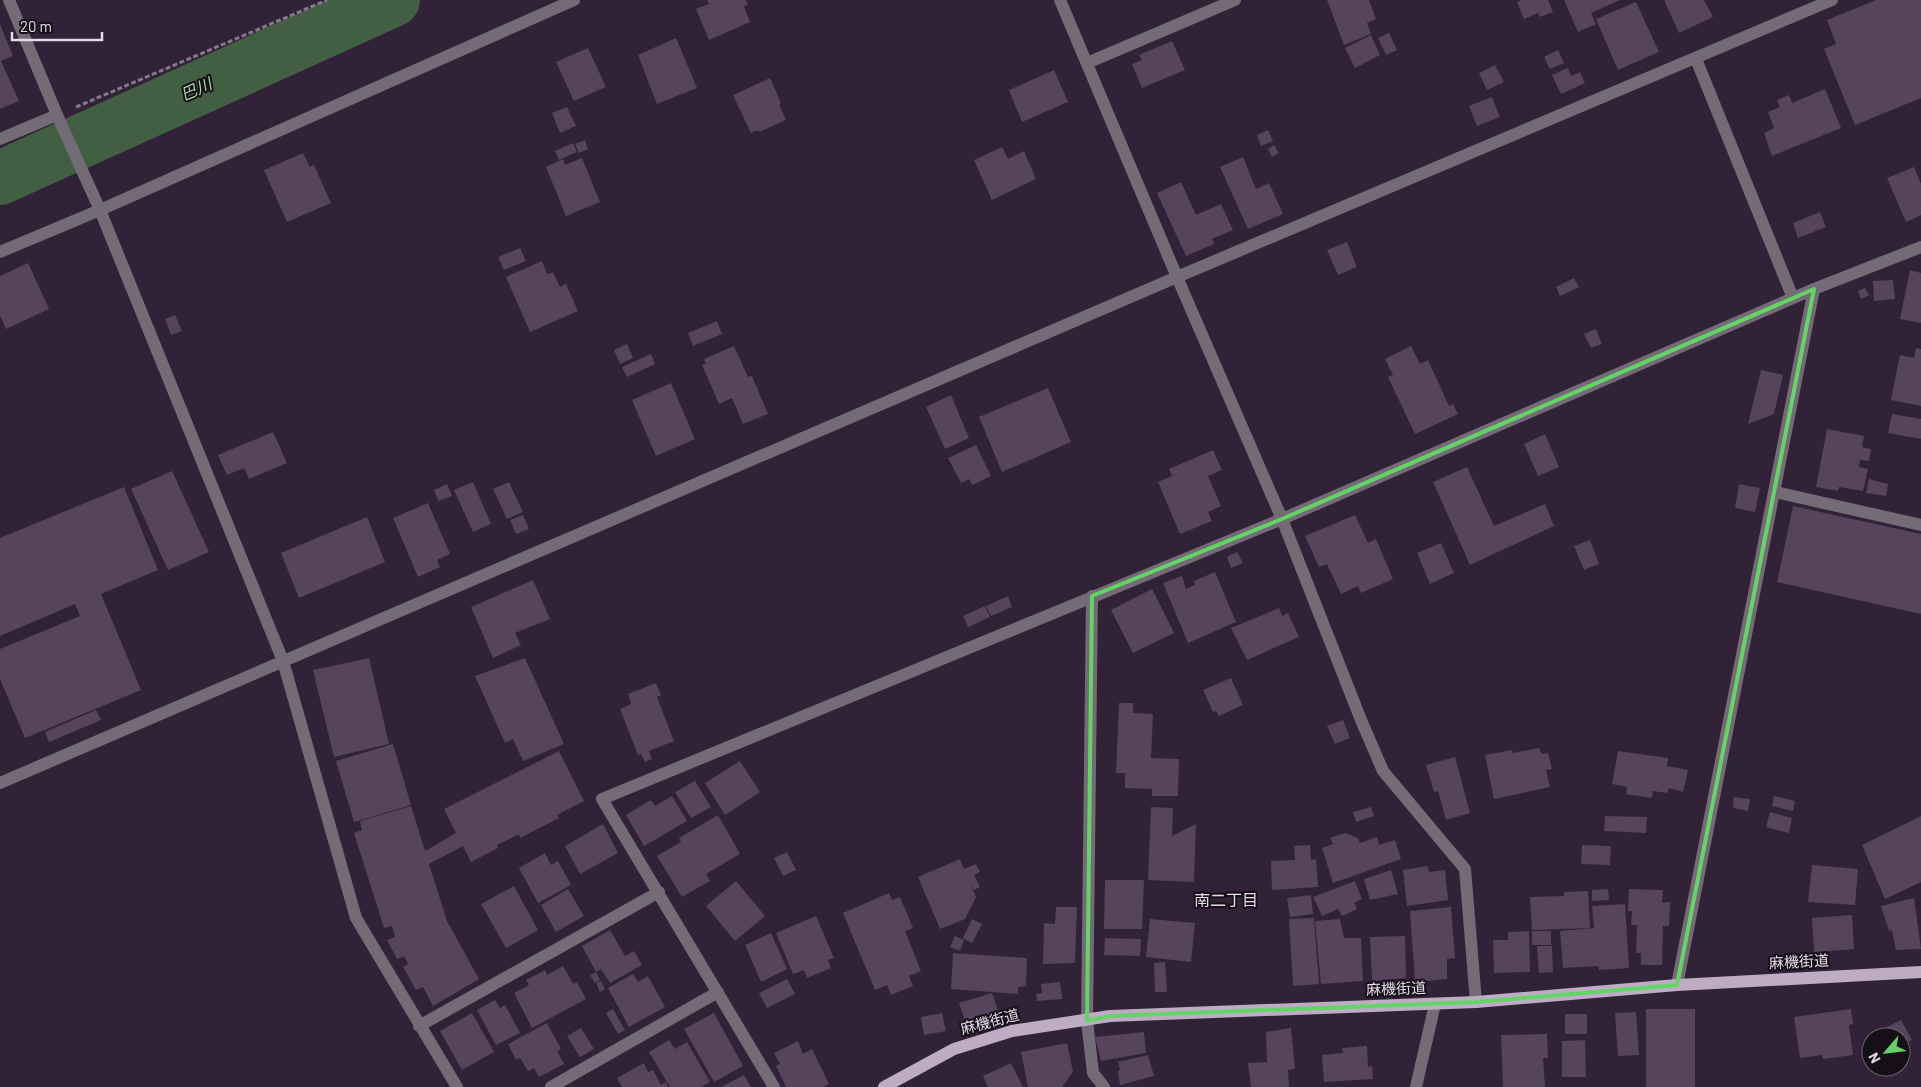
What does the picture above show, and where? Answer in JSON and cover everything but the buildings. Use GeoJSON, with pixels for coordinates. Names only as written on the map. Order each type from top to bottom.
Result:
{"type":"FeatureCollection","features":[{"type":"Feature","properties":{"kind":"main road","name":"麻機街道"},"geometry":{"type":"LineString","coordinates":[[884,1087],[954,1048],[1012,1031],[1110,1016],[1476,1002],[1676,985],[1921,972]]}},
{"type":"Feature","properties":{"kind":"street"},"geometry":{"type":"LineString","coordinates":[[9,0],[57,115],[100,210],[283,661],[356,918],[457,1087]]}},
{"type":"Feature","properties":{"kind":"street"},"geometry":{"type":"LineString","coordinates":[[0,252],[100,210],[574,0]]}},
{"type":"Feature","properties":{"kind":"street"},"geometry":{"type":"LineString","coordinates":[[1060,0],[1282,519],[1383,771],[1465,869],[1476,1002]]}},
{"type":"Feature","properties":{"kind":"street"},"geometry":{"type":"LineString","coordinates":[[1087,63],[1234,0]]}},
{"type":"Feature","properties":{"kind":"street"},"geometry":{"type":"LineString","coordinates":[[0,782],[1177,277],[1832,0]]}},
{"type":"Feature","properties":{"kind":"street"},"geometry":{"type":"LineString","coordinates":[[1696,59],[1794,298]]}},
{"type":"Feature","properties":{"kind":"street"},"geometry":{"type":"LineString","coordinates":[[0,139],[57,115]]}},
{"type":"Feature","properties":{"kind":"street"},"geometry":{"type":"LineString","coordinates":[[774,1087],[602,799],[1282,519],[1814,289],[1921,247]]}},
{"type":"Feature","properties":{"kind":"street"},"geometry":{"type":"LineString","coordinates":[[1676,985],[1814,289]]}},
{"type":"Feature","properties":{"kind":"street"},"geometry":{"type":"LineString","coordinates":[[1775,492],[1921,525]]}},
{"type":"Feature","properties":{"kind":"street"},"geometry":{"type":"LineString","coordinates":[[1092,596],[1087,1021],[1093,1073],[1104,1087]]}},
{"type":"Feature","properties":{"kind":"street"},"geometry":{"type":"LineString","coordinates":[[419,1026],[658,892]]}},
{"type":"Feature","properties":{"kind":"street"},"geometry":{"type":"LineString","coordinates":[[551,1087],[718,992]]}},
{"type":"Feature","properties":{"kind":"street"},"geometry":{"type":"LineString","coordinates":[[1416,1087],[1435,1004]]}},
{"type":"Feature","properties":{"kind":"path"},"geometry":{"type":"LineString","coordinates":[[57,115],[327,0]]}},
{"type":"Feature","properties":{"kind":"highlighted area"},"geometry":{"type":"Polygon","coordinates":[[[1814,289],[1677,985],[1476,1002],[1110,1016],[1087,1021],[1092,596],[1282,519],[1814,289]]]}},
{"type":"Feature","properties":{"kind":"waterway","name":"巴川"},"geometry":{"type":"LineString","coordinates":[[0,178],[393,0]]}},
{"type":"Feature","properties":{"kind":"district","name":"南二丁目"},"geometry":{"type":"Point","coordinates":[1226,900]}}]}
